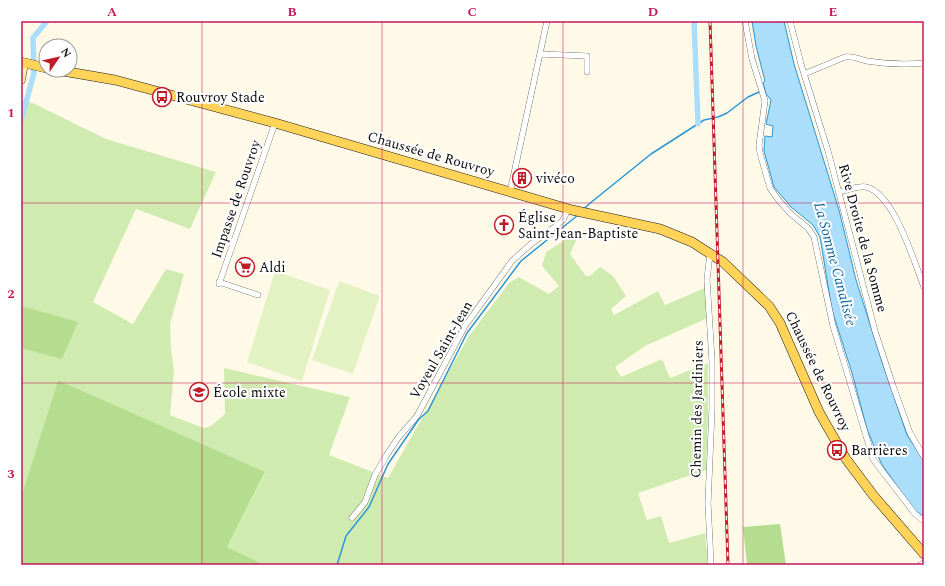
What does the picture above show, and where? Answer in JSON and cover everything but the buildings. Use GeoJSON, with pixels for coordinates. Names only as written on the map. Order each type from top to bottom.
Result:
{"type":"FeatureCollection","features":[{"type":"Feature","properties":{"kind":"main road"},"geometry":{"type":"LineString","coordinates":[[25,64],[38,67]]}},
{"type":"Feature","properties":{"kind":"main road","name":"Chaussée de Rouvroy"},"geometry":{"type":"LineString","coordinates":[[78,74],[115,80],[275,123],[572,210],[660,229],[687,240],[710,253],[740,278],[769,306],[775,314],[819,412],[846,459],[873,495],[924,554]]}},
{"type":"Feature","properties":{"kind":"street"},"geometry":{"type":"LineString","coordinates":[[510,192],[547,21]]}},
{"type":"Feature","properties":{"kind":"street"},"geometry":{"type":"LineString","coordinates":[[746,21],[752,59],[765,101],[759,144],[760,153],[770,188],[780,202],[808,228],[814,237],[833,326],[873,459],[915,514],[924,521]]}},
{"type":"Feature","properties":{"kind":"street","name":"Rive Droite de la Somme"},"geometry":{"type":"LineString","coordinates":[[790,21],[804,74],[828,151],[875,331],[910,433],[924,456]]}},
{"type":"Feature","properties":{"kind":"street"},"geometry":{"type":"LineString","coordinates":[[540,54],[587,56],[587,72]]}},
{"type":"Feature","properties":{"kind":"street"},"geometry":{"type":"LineString","coordinates":[[804,74],[850,56],[886,63],[924,63]]}},
{"type":"Feature","properties":{"kind":"street"},"geometry":{"type":"LineString","coordinates":[[21,80],[25,64]]}},
{"type":"Feature","properties":{"kind":"street","name":"Impasse de Rouvroy"},"geometry":{"type":"LineString","coordinates":[[258,294],[219,283],[275,123]]}},
{"type":"Feature","properties":{"kind":"street"},"geometry":{"type":"LineString","coordinates":[[838,192],[865,187],[881,197],[892,210],[924,287]]}},
{"type":"Feature","properties":{"kind":"street","name":"Voyeul Saint-Jean"},"geometry":{"type":"LineString","coordinates":[[352,518],[365,502],[376,475],[386,456],[398,438],[417,416],[465,326],[512,261],[531,244],[556,226],[572,210]]}},
{"type":"Feature","properties":{"kind":"street","name":"Chemin des Jardiniers"},"geometry":{"type":"LineString","coordinates":[[710,253],[707,280],[712,361],[712,409],[708,503],[711,565]]}},
{"type":"Feature","properties":{"kind":"street"},"geometry":{"type":"LineString","coordinates":[[920,565],[924,562]]}},
{"type":"Feature","properties":{"kind":"green space"},"geometry":{"type":"Polygon","coordinates":[[[21,100],[35,104],[106,139],[216,172],[190,229],[136,209],[93,302],[133,324],[166,269],[184,274],[170,324],[174,370],[170,415],[204,428],[211,426],[225,414],[224,368],[350,397],[329,455],[388,478],[469,336],[509,283],[519,277],[549,294],[559,286],[542,266],[546,252],[581,230],[570,254],[586,276],[590,276],[600,267],[613,276],[626,296],[611,309],[614,315],[658,291],[665,305],[707,287],[710,317],[645,346],[615,367],[621,377],[662,359],[670,378],[708,363],[706,470],[638,493],[647,520],[661,516],[669,543],[705,533],[708,565],[265,565],[227,547],[265,473],[58,380],[21,497],[21,100]]]}},
{"type":"Feature","properties":{"kind":"green space"},"geometry":{"type":"Polygon","coordinates":[[[275,271],[330,290],[302,381],[247,362],[275,271]]]}},
{"type":"Feature","properties":{"kind":"green space"},"geometry":{"type":"Polygon","coordinates":[[[339,281],[380,296],[353,374],[312,360],[339,281]]]}},
{"type":"Feature","properties":{"kind":"green space"},"geometry":{"type":"Polygon","coordinates":[[[21,306],[78,322],[62,359],[21,348],[21,306]]]}},
{"type":"Feature","properties":{"kind":"green space"},"geometry":{"type":"Polygon","coordinates":[[[58,380],[265,472],[227,547],[265,565],[21,565],[21,497],[58,380]]]}},
{"type":"Feature","properties":{"kind":"green space"},"geometry":{"type":"Polygon","coordinates":[[[780,524],[786,565],[747,565],[743,527],[780,524]]]}},
{"type":"Feature","properties":{"kind":"water","name":"La Somme Canalisée"},"geometry":{"type":"Polygon","coordinates":[[[752,21],[784,21],[794,64],[839,210],[856,280],[881,359],[907,435],[924,461],[924,517],[913,509],[881,463],[867,429],[852,373],[832,310],[820,237],[813,225],[791,207],[774,187],[764,151],[765,136],[772,137],[773,126],[766,124],[771,100],[766,94],[763,83],[765,81],[756,46],[752,21]]]}},
{"type":"Feature","properties":{"kind":"waterway"},"geometry":{"type":"LineString","coordinates":[[21,121],[34,73],[33,38],[47,21]]}},
{"type":"Feature","properties":{"kind":"waterway"},"geometry":{"type":"LineString","coordinates":[[694,21],[698,124]]}},
{"type":"Feature","properties":{"kind":"waterway"},"geometry":{"type":"LineString","coordinates":[[584,209],[651,154],[704,120],[718,117],[727,113],[748,97],[761,91]]}},
{"type":"Feature","properties":{"kind":"waterway"},"geometry":{"type":"LineString","coordinates":[[337,565],[346,536],[369,507],[388,464],[419,419],[428,411],[467,333],[521,261],[578,215]]}},
{"type":"Feature","properties":{"kind":"railway"},"geometry":{"type":"LineString","coordinates":[[710,21],[728,565]]}},
{"type":"Feature","properties":{"kind":"place","name":"Rouvroy Stade"},"geometry":{"type":"Point","coordinates":[162,97]}},
{"type":"Feature","properties":{"kind":"place","name":"vivéco"},"geometry":{"type":"Point","coordinates":[522,178]}},
{"type":"Feature","properties":{"kind":"place","name":"Église Saint-Jean-Baptiste"},"geometry":{"type":"Point","coordinates":[504,225]}},
{"type":"Feature","properties":{"kind":"place","name":"Aldi"},"geometry":{"type":"Point","coordinates":[245,267]}},
{"type":"Feature","properties":{"kind":"place","name":"École mixte"},"geometry":{"type":"Point","coordinates":[199,392]}},
{"type":"Feature","properties":{"kind":"place","name":"Barrières"},"geometry":{"type":"Point","coordinates":[837,450]}}]}
